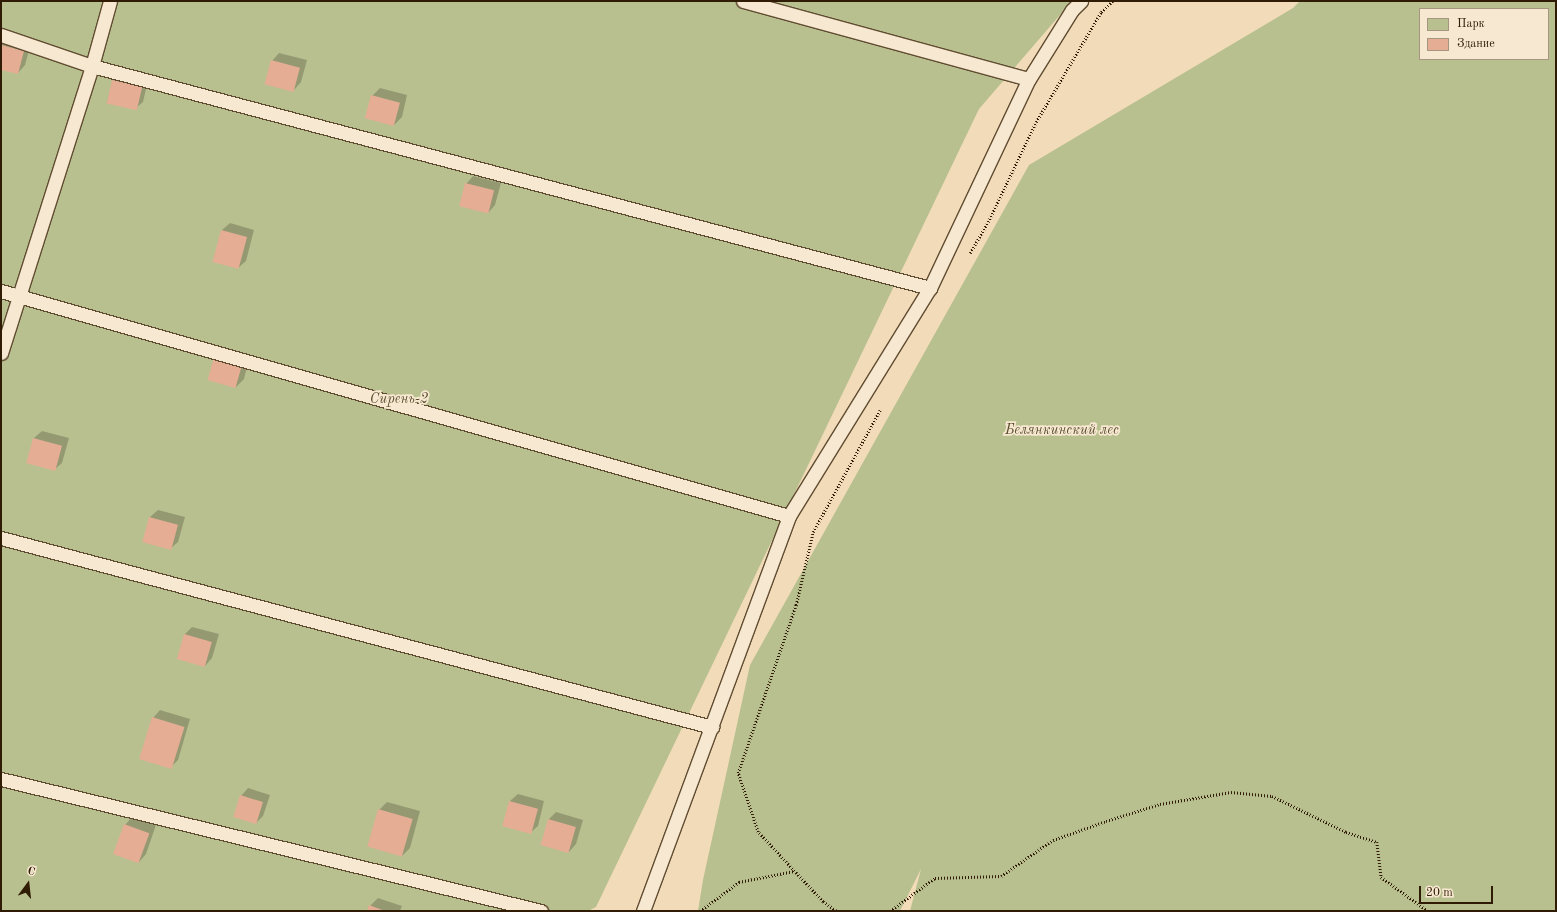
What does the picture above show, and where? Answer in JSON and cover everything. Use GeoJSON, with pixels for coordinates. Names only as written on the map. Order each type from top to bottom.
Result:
{"type":"FeatureCollection","features":[{"type":"Feature","properties":{"kind":"lane"},"geometry":{"type":"LineString","coordinates":[[1,353],[92,66],[110,1]]}},
{"type":"Feature","properties":{"kind":"lane"},"geometry":{"type":"LineString","coordinates":[[744,1],[1029,78]]}},
{"type":"Feature","properties":{"kind":"lane"},"geometry":{"type":"LineString","coordinates":[[642,911],[712,727],[788,516],[930,288],[1029,78],[1072,10],[1081,1]]}},
{"type":"Feature","properties":{"kind":"lane"},"geometry":{"type":"LineString","coordinates":[[1,35],[92,66],[930,288]]}},
{"type":"Feature","properties":{"kind":"lane"},"geometry":{"type":"LineString","coordinates":[[1,291],[788,516]]}},
{"type":"Feature","properties":{"kind":"lane"},"geometry":{"type":"LineString","coordinates":[[1,538],[712,727]]}},
{"type":"Feature","properties":{"kind":"lane"},"geometry":{"type":"LineString","coordinates":[[1,779],[541,911]]}},
{"type":"Feature","properties":{"kind":"path"},"geometry":{"type":"LineString","coordinates":[[813,532],[796,605],[738,773],[758,832],[823,902],[836,911]]}},
{"type":"Feature","properties":{"kind":"path"},"geometry":{"type":"LineString","coordinates":[[890,911],[935,878],[1001,876],[1053,840],[1099,823],[1160,804],[1231,792],[1272,796],[1346,832],[1377,842],[1381,877],[1428,911]]}},
{"type":"Feature","properties":{"kind":"path"},"geometry":{"type":"LineString","coordinates":[[700,911],[739,882],[795,871]]}},
{"type":"Feature","properties":{"kind":"green space","name":"Сирень-2"},"geometry":{"type":"Polygon","coordinates":[[[1,1],[1072,1],[979,109],[596,907],[588,911],[1,911],[1,1]]]}},
{"type":"Feature","properties":{"kind":"green space","name":"Белянкинский лес"},"geometry":{"type":"Polygon","coordinates":[[[1300,1],[1556,1],[1556,911],[910,911],[921,869],[900,911],[698,911],[703,880],[750,665],[1029,165],[1293,8],[1300,1]]]}},
{"type":"Feature","properties":{"kind":"building"},"geometry":{"type":"Polygon","coordinates":[[[1,45],[24,51],[18,74],[1,70],[1,45]]]}},
{"type":"Feature","properties":{"kind":"building"},"geometry":{"type":"Polygon","coordinates":[[[271,60],[300,68],[294,92],[265,84],[271,60]]]}},
{"type":"Feature","properties":{"kind":"building"},"geometry":{"type":"Polygon","coordinates":[[[112,80],[142,87],[137,110],[107,103],[112,80]]]}},
{"type":"Feature","properties":{"kind":"building"},"geometry":{"type":"Polygon","coordinates":[[[371,95],[400,103],[394,126],[365,118],[371,95]]]}},
{"type":"Feature","properties":{"kind":"building"},"geometry":{"type":"Polygon","coordinates":[[[465,183],[494,190],[488,214],[459,206],[465,183]]]}},
{"type":"Feature","properties":{"kind":"building"},"geometry":{"type":"Polygon","coordinates":[[[221,230],[247,237],[239,269],[212,262],[221,230]]]}},
{"type":"Feature","properties":{"kind":"building"},"geometry":{"type":"Polygon","coordinates":[[[215,354],[243,362],[235,388],[208,380],[215,354]]]}},
{"type":"Feature","properties":{"kind":"building"},"geometry":{"type":"Polygon","coordinates":[[[33,438],[62,446],[55,471],[26,463],[33,438]]]}},
{"type":"Feature","properties":{"kind":"building"},"geometry":{"type":"Polygon","coordinates":[[[149,517],[178,525],[171,550],[142,542],[149,517]]]}},
{"type":"Feature","properties":{"kind":"building"},"geometry":{"type":"Polygon","coordinates":[[[184,634],[212,642],[205,667],[177,659],[184,634]]]}},
{"type":"Feature","properties":{"kind":"building"},"geometry":{"type":"Polygon","coordinates":[[[152,717],[185,727],[172,769],[139,759],[152,717]]]}},
{"type":"Feature","properties":{"kind":"building"},"geometry":{"type":"Polygon","coordinates":[[[240,795],[263,802],[256,824],[233,817],[240,795]]]}},
{"type":"Feature","properties":{"kind":"building"},"geometry":{"type":"Polygon","coordinates":[[[509,801],[538,809],[531,834],[502,826],[509,801]]]}},
{"type":"Feature","properties":{"kind":"building"},"geometry":{"type":"Polygon","coordinates":[[[378,809],[413,819],[402,856],[367,846],[378,809]]]}},
{"type":"Feature","properties":{"kind":"building"},"geometry":{"type":"Polygon","coordinates":[[[548,819],[576,827],[568,853],[541,845],[548,819]]]}},
{"type":"Feature","properties":{"kind":"building"},"geometry":{"type":"Polygon","coordinates":[[[124,824],[149,833],[138,863],[113,854],[124,824]]]}},
{"type":"Feature","properties":{"kind":"building"},"geometry":{"type":"Polygon","coordinates":[[[369,905],[385,911],[367,911],[369,905]]]}}]}
